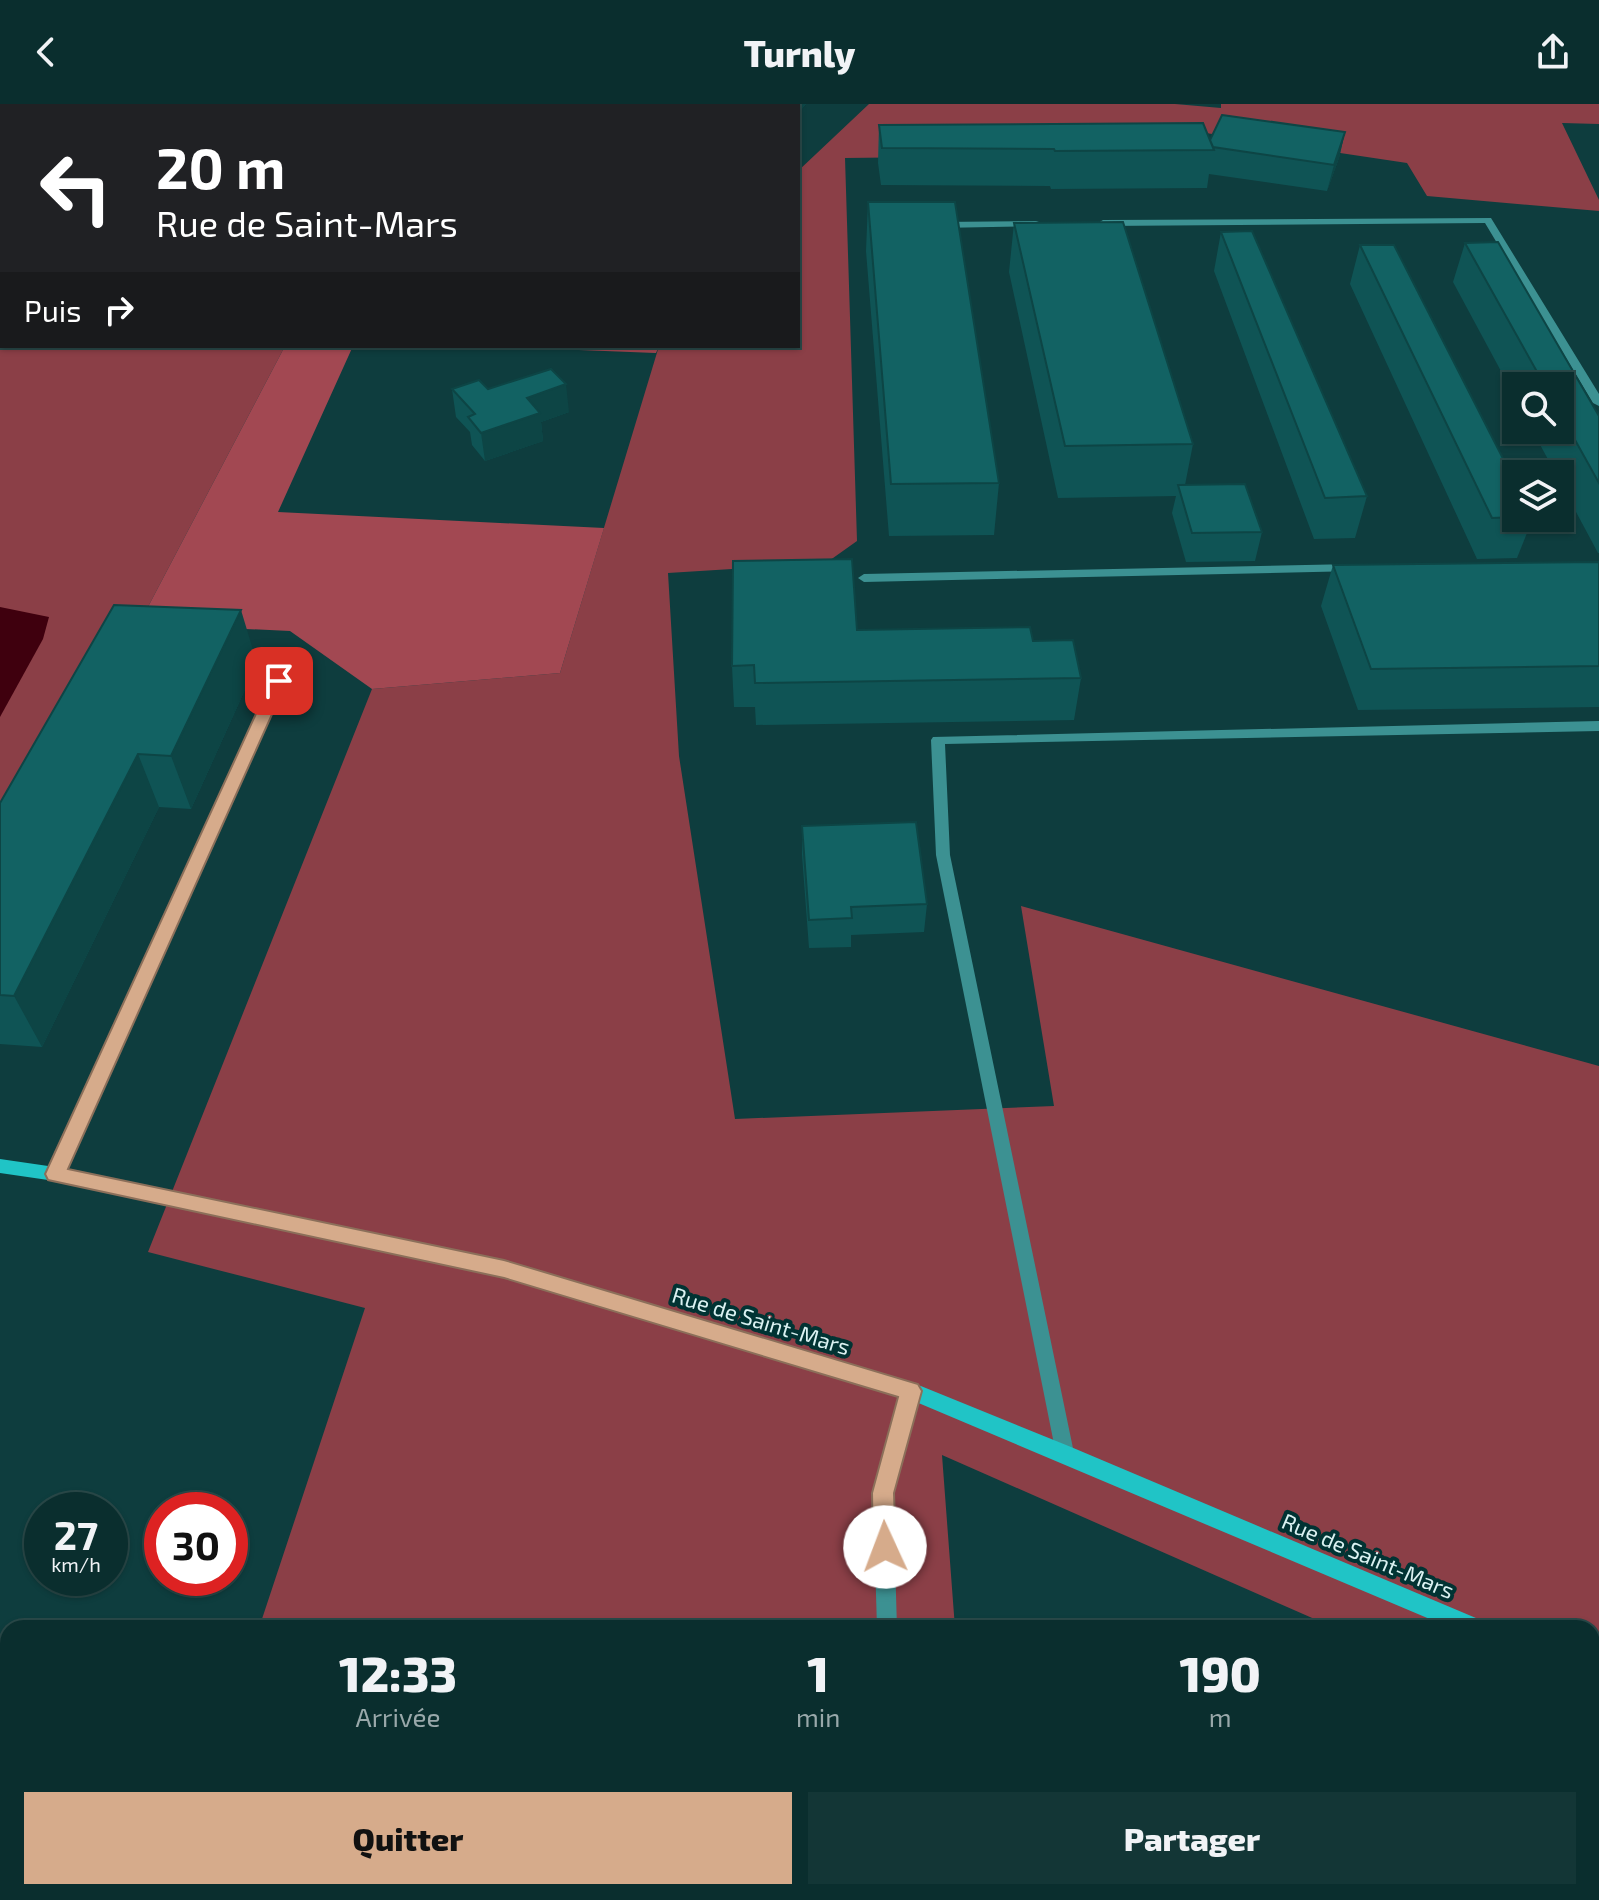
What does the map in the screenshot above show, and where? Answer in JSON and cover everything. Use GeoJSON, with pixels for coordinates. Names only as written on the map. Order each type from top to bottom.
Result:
{"type":"FeatureCollection","features":[{"type":"Feature","properties":{"kind":"street"},"geometry":{"type":"LineString","coordinates":[[1094,223],[1488,220],[1599,403]]}},
{"type":"Feature","properties":{"kind":"street"},"geometry":{"type":"LineString","coordinates":[[921,225],[1047,224]]}},
{"type":"Feature","properties":{"kind":"street"},"geometry":{"type":"LineString","coordinates":[[864,578],[1375,567]]}},
{"type":"Feature","properties":{"kind":"street"},"geometry":{"type":"LineString","coordinates":[[55,1174],[279,681]]}},
{"type":"Feature","properties":{"kind":"street"},"geometry":{"type":"LineString","coordinates":[[1064,1453],[943,855],[938,740],[1599,726]]}},
{"type":"Feature","properties":{"kind":"street","name":"Rue de Saint-Mars"},"geometry":{"type":"LineString","coordinates":[[0,1166],[55,1174],[504,1269],[911,1391],[1457,1620]]}},
{"type":"Feature","properties":{"kind":"street"},"geometry":{"type":"LineString","coordinates":[[887,1620],[883,1493],[911,1391]]}},
{"type":"Feature","properties":{"kind":"shaded area"},"geometry":{"type":"Polygon","coordinates":[[[869,104],[1175,104],[1221,108],[1221,104],[1599,104],[1599,124],[1562,123],[1599,200],[1599,211],[1427,196],[1407,163],[1199,132],[1177,154],[845,158],[857,541],[826,563],[668,573],[679,756],[735,1119],[1054,1106],[1021,906],[1599,1066],[1599,1620],[1317,1620],[942,1455],[954,1620],[262,1620],[365,1308],[148,1252],[372,689],[560,673],[658,348],[800,348],[800,169],[869,104]]]}},
{"type":"Feature","properties":{"kind":"shaded area"},"geometry":{"type":"Polygon","coordinates":[[[0,348],[284,348],[139,624],[0,861],[0,348]]]}},
{"type":"Feature","properties":{"kind":"shaded area"},"geometry":{"type":"Polygon","coordinates":[[[284,348],[352,348],[278,512],[604,528],[560,673],[372,689],[290,631],[139,624],[284,348]]]}},
{"type":"Feature","properties":{"kind":"shaded area"},"geometry":{"type":"Polygon","coordinates":[[[527,348],[658,348],[656,353],[527,348]]]}},
{"type":"Feature","properties":{"kind":"shaded area"},"geometry":{"type":"Polygon","coordinates":[[[0,607],[49,617],[43,639],[0,717],[0,607]]]}},
{"type":"Feature","properties":{"kind":"building"},"geometry":{"type":"Polygon","coordinates":[[[1222,115],[1345,132],[1334,165],[1213,147],[1210,140],[1222,115]]]}},
{"type":"Feature","properties":{"kind":"building"},"geometry":{"type":"Polygon","coordinates":[[[1203,123],[1214,150],[882,148],[879,125],[1203,123]]]}},
{"type":"Feature","properties":{"kind":"building"},"geometry":{"type":"Polygon","coordinates":[[[868,202],[955,202],[999,483],[891,484],[868,202]]]}},
{"type":"Feature","properties":{"kind":"building"},"geometry":{"type":"Polygon","coordinates":[[[1123,222],[1193,444],[1065,446],[1014,223],[1123,222]]]}},
{"type":"Feature","properties":{"kind":"building"},"geometry":{"type":"Polygon","coordinates":[[[1252,231],[1367,496],[1325,498],[1221,232],[1252,231]]]}},
{"type":"Feature","properties":{"kind":"building"},"geometry":{"type":"Polygon","coordinates":[[[1498,242],[1573,372],[1537,372],[1465,243],[1498,242]]]}},
{"type":"Feature","properties":{"kind":"building"},"geometry":{"type":"Polygon","coordinates":[[[1360,245],[1394,245],[1504,460],[1502,518],[1492,518],[1360,245]]]}},
{"type":"Feature","properties":{"kind":"building"},"geometry":{"type":"Polygon","coordinates":[[[551,369],[566,384],[527,398],[540,413],[481,433],[468,417],[475,414],[452,389],[479,380],[488,389],[551,369]]]}},
{"type":"Feature","properties":{"kind":"building"},"geometry":{"type":"Polygon","coordinates":[[[1574,373],[1599,416],[1599,483],[1574,438],[1574,373]]]}},
{"type":"Feature","properties":{"kind":"building"},"geometry":{"type":"Polygon","coordinates":[[[1245,484],[1262,532],[1192,533],[1178,485],[1245,484]]]}},
{"type":"Feature","properties":{"kind":"building"},"geometry":{"type":"Polygon","coordinates":[[[852,559],[857,630],[1030,627],[1033,641],[1073,640],[1081,678],[755,683],[754,665],[732,666],[733,561],[852,559]]]}},
{"type":"Feature","properties":{"kind":"building"},"geometry":{"type":"Polygon","coordinates":[[[1599,562],[1599,666],[1371,669],[1333,565],[1599,562]]]}},
{"type":"Feature","properties":{"kind":"building"},"geometry":{"type":"Polygon","coordinates":[[[114,605],[241,610],[171,756],[138,754],[14,996],[0,995],[0,803],[114,605]]]}},
{"type":"Feature","properties":{"kind":"building"},"geometry":{"type":"Polygon","coordinates":[[[916,822],[927,904],[851,907],[852,918],[809,920],[802,826],[916,822]]]}},
{"type":"Feature","properties":{"kind":"route"},"geometry":{"type":"LineString","coordinates":[[279,681],[55,1174],[504,1269],[911,1391],[883,1493],[885,1547]]}}]}
